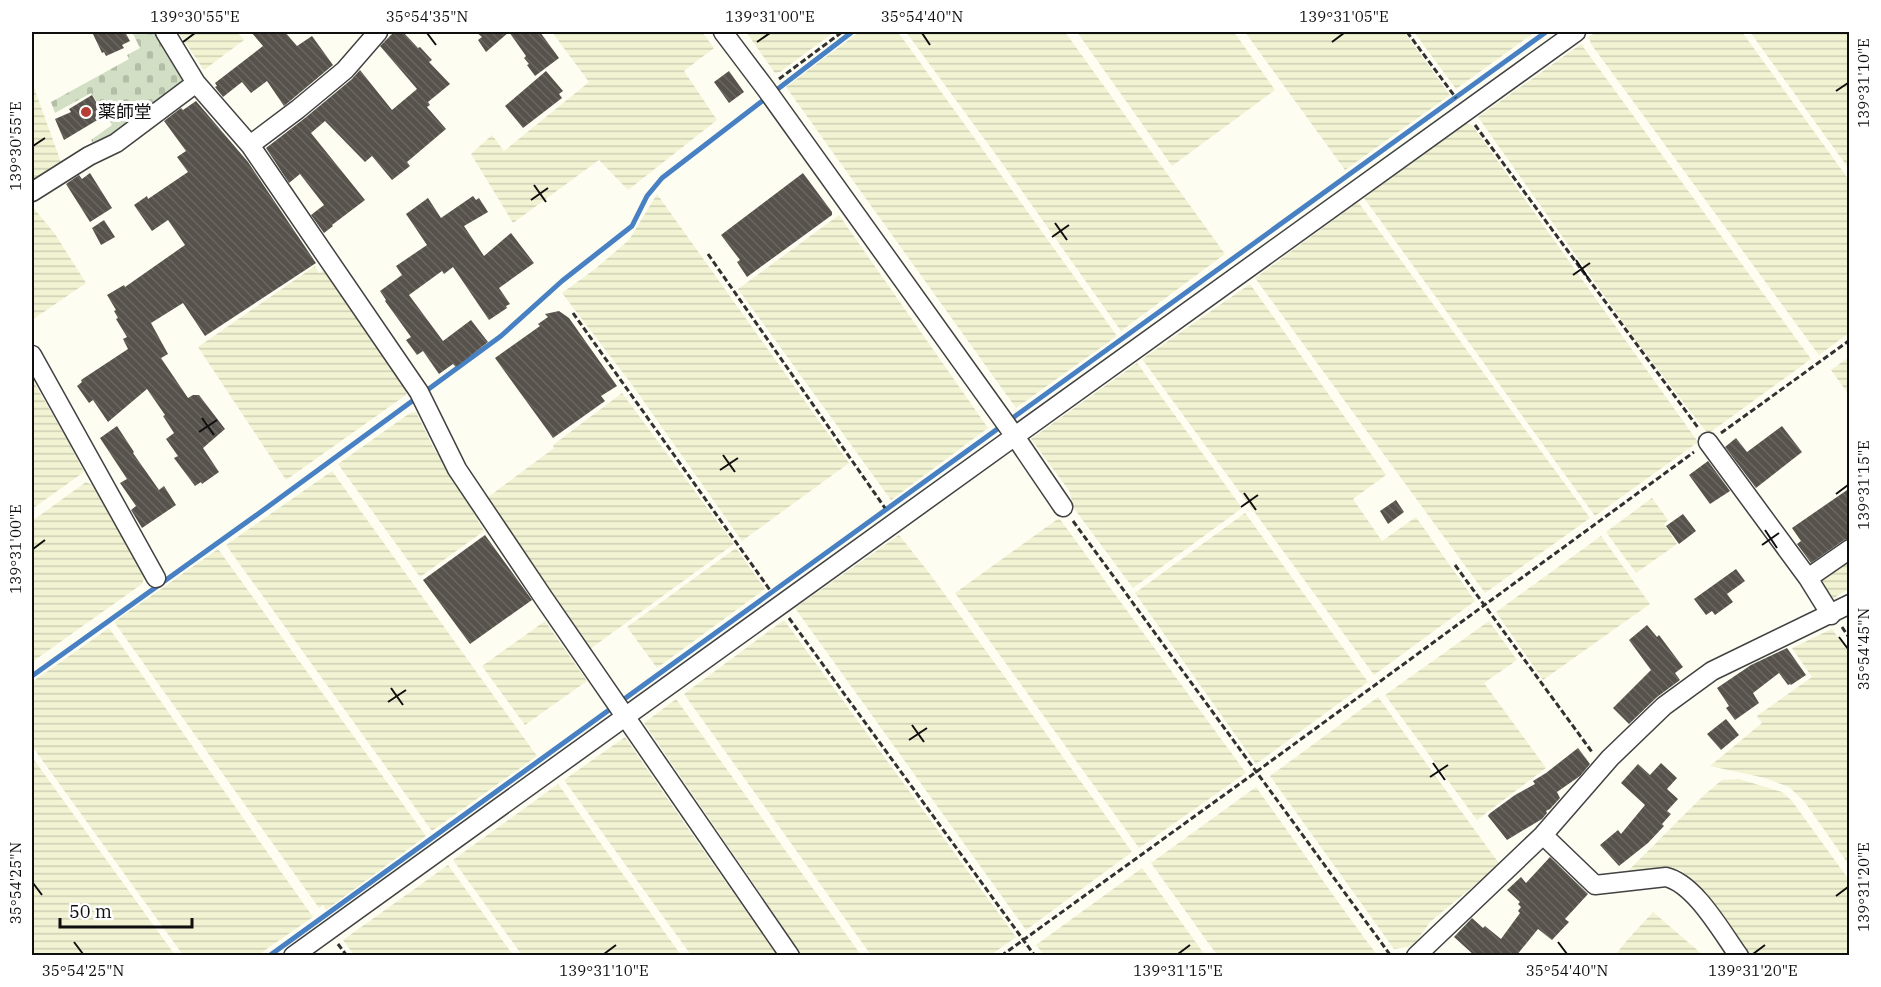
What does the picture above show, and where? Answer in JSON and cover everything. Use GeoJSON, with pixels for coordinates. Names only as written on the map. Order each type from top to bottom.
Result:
{"type":"FeatureCollection","features":[{"type":"Feature","properties":{"kind":"street"},"geometry":{"type":"LineString","coordinates":[[165,32],[196,83],[249,145],[419,392],[457,468],[790,956]]}},
{"type":"Feature","properties":{"kind":"street"},"geometry":{"type":"LineString","coordinates":[[249,145],[345,70],[378,32]]}},
{"type":"Feature","properties":{"kind":"street"},"geometry":{"type":"LineString","coordinates":[[723,32],[1014,435],[1063,507]]}},
{"type":"Feature","properties":{"kind":"street"},"geometry":{"type":"LineString","coordinates":[[293,956],[1576,32]]}},
{"type":"Feature","properties":{"kind":"street"},"geometry":{"type":"LineString","coordinates":[[32,192],[88,156],[116,143],[196,83]]}},
{"type":"Feature","properties":{"kind":"street"},"geometry":{"type":"LineString","coordinates":[[32,355],[156,578]]}},
{"type":"Feature","properties":{"kind":"street"},"geometry":{"type":"LineString","coordinates":[[1708,442],[1808,578],[1831,615]]}},
{"type":"Feature","properties":{"kind":"street"},"geometry":{"type":"LineString","coordinates":[[1808,578],[1850,549]]}},
{"type":"Feature","properties":{"kind":"street"},"geometry":{"type":"LineString","coordinates":[[1416,956],[1543,835],[1603,767],[1664,706],[1712,671],[1850,604]]}},
{"type":"Feature","properties":{"kind":"street"},"geometry":{"type":"LineString","coordinates":[[1543,835],[1594,885],[1666,877],[1677,880],[1696,896],[1738,956]]}},
{"type":"Feature","properties":{"kind":"path"},"geometry":{"type":"LineString","coordinates":[[766,89],[842,32]]}},
{"type":"Feature","properties":{"kind":"path"},"geometry":{"type":"LineString","coordinates":[[1407,32],[1708,442]]}},
{"type":"Feature","properties":{"kind":"path"},"geometry":{"type":"LineString","coordinates":[[708,254],[895,522]]}},
{"type":"Feature","properties":{"kind":"path"},"geometry":{"type":"LineString","coordinates":[[573,313],[780,605],[1035,956]]}},
{"type":"Feature","properties":{"kind":"path"},"geometry":{"type":"LineString","coordinates":[[1001,956],[1850,340]]}},
{"type":"Feature","properties":{"kind":"path"},"geometry":{"type":"LineString","coordinates":[[1063,507],[1391,956]]}},
{"type":"Feature","properties":{"kind":"path"},"geometry":{"type":"LineString","coordinates":[[1455,565],[1603,767]]}},
{"type":"Feature","properties":{"kind":"green space"},"geometry":{"type":"Polygon","coordinates":[[[132,32],[158,32],[185,79],[183,83],[105,142],[95,147],[91,140],[112,125],[91,93],[55,113],[51,102],[129,59],[127,55],[140,48],[132,32]]]}},
{"type":"Feature","properties":{"kind":"green space"},"geometry":{"type":"Polygon","coordinates":[[[178,32],[237,32],[244,40],[204,70],[178,32]]]}},
{"type":"Feature","properties":{"kind":"green space"},"geometry":{"type":"Polygon","coordinates":[[[552,32],[702,32],[714,48],[684,71],[717,120],[628,190],[599,160],[513,223],[471,154],[492,135],[504,151],[589,82],[552,32]]]}},
{"type":"Feature","properties":{"kind":"green space"},"geometry":{"type":"Polygon","coordinates":[[[746,32],[834,32],[780,72],[775,73],[746,32]]]}},
{"type":"Feature","properties":{"kind":"green space"},"geometry":{"type":"Polygon","coordinates":[[[859,32],[898,32],[1117,336],[1016,408],[786,87],[859,32]]]}},
{"type":"Feature","properties":{"kind":"green space"},"geometry":{"type":"Polygon","coordinates":[[[906,32],[1065,32],[1225,254],[1121,331],[906,32]]]}},
{"type":"Feature","properties":{"kind":"green space"},"geometry":{"type":"Polygon","coordinates":[[[1077,32],[1234,32],[1275,90],[1172,166],[1077,32]]]}},
{"type":"Feature","properties":{"kind":"green space"},"geometry":{"type":"Polygon","coordinates":[[[1245,32],[1404,32],[1450,95],[1345,170],[1245,32]]]}},
{"type":"Feature","properties":{"kind":"green space"},"geometry":{"type":"Polygon","coordinates":[[[1414,32],[1535,32],[1456,89],[1414,32]]]}},
{"type":"Feature","properties":{"kind":"green space"},"geometry":{"type":"Polygon","coordinates":[[[1596,32],[1742,32],[1849,180],[1849,333],[1819,355],[1591,44],[1589,37],[1596,32]]]}},
{"type":"Feature","properties":{"kind":"green space"},"geometry":{"type":"Polygon","coordinates":[[[1750,32],[1849,32],[1849,169],[1750,32]]]}},
{"type":"Feature","properties":{"kind":"green space"},"geometry":{"type":"Polygon","coordinates":[[[1581,44],[1811,359],[1708,434],[1639,345],[1478,117],[1581,44]]]}},
{"type":"Feature","properties":{"kind":"green space"},"geometry":{"type":"Polygon","coordinates":[[[32,82],[62,165],[32,185],[32,82]]]}},
{"type":"Feature","properties":{"kind":"green space"},"geometry":{"type":"Polygon","coordinates":[[[1465,124],[1472,125],[1698,442],[1595,516],[1364,198],[1465,124]]]}},
{"type":"Feature","properties":{"kind":"green space"},"geometry":{"type":"Polygon","coordinates":[[[657,194],[849,463],[742,541],[633,386],[562,293],[629,240],[657,194]]]}},
{"type":"Feature","properties":{"kind":"green space"},"geometry":{"type":"Polygon","coordinates":[[[1358,202],[1590,518],[1485,593],[1255,278],[1358,202]]]}},
{"type":"Feature","properties":{"kind":"green space"},"geometry":{"type":"Polygon","coordinates":[[[32,206],[55,234],[86,283],[32,320],[32,206]]]}},
{"type":"Feature","properties":{"kind":"green space"},"geometry":{"type":"Polygon","coordinates":[[[839,215],[988,428],[891,500],[738,289],[839,215]]]}},
{"type":"Feature","properties":{"kind":"green space"},"geometry":{"type":"Polygon","coordinates":[[[315,266],[319,273],[324,270],[407,390],[406,395],[286,480],[198,347],[315,266]]]}},
{"type":"Feature","properties":{"kind":"green space"},"geometry":{"type":"Polygon","coordinates":[[[1250,284],[1386,475],[1353,499],[1382,541],[1416,517],[1475,601],[1374,675],[1142,359],[1250,284]]]}},
{"type":"Feature","properties":{"kind":"green space"},"geometry":{"type":"Polygon","coordinates":[[[1849,357],[1849,395],[1831,370],[1849,357]]]}},
{"type":"Feature","properties":{"kind":"green space"},"geometry":{"type":"Polygon","coordinates":[[[1137,363],[1242,508],[1133,588],[1073,507],[1070,492],[1031,439],[1137,363]]]}},
{"type":"Feature","properties":{"kind":"green space"},"geometry":{"type":"Polygon","coordinates":[[[32,379],[84,472],[32,509],[32,379]]]}},
{"type":"Feature","properties":{"kind":"green space"},"geometry":{"type":"Polygon","coordinates":[[[622,393],[734,544],[586,652],[484,500],[622,393]]]}},
{"type":"Feature","properties":{"kind":"green space"},"geometry":{"type":"Polygon","coordinates":[[[416,412],[436,453],[440,455],[484,531],[420,577],[338,464],[410,413],[416,412]]]}},
{"type":"Feature","properties":{"kind":"green space"},"geometry":{"type":"Polygon","coordinates":[[[332,471],[537,756],[432,831],[226,545],[332,471]]]}},
{"type":"Feature","properties":{"kind":"green space"},"geometry":{"type":"Polygon","coordinates":[[[86,482],[96,487],[145,575],[142,584],[32,662],[32,521],[86,482]]]}},
{"type":"Feature","properties":{"kind":"green space"},"geometry":{"type":"Polygon","coordinates":[[[1652,498],[1668,520],[1664,524],[1677,544],[1636,573],[1606,532],[1652,498]]]}},
{"type":"Feature","properties":{"kind":"green space"},"geometry":{"type":"Polygon","coordinates":[[[1245,513],[1368,682],[1256,764],[1135,593],[1245,513]]]}},
{"type":"Feature","properties":{"kind":"green space"},"geometry":{"type":"Polygon","coordinates":[[[1059,518],[1246,773],[1139,848],[955,593],[1059,518]]]}},
{"type":"Feature","properties":{"kind":"green space"},"geometry":{"type":"Polygon","coordinates":[[[899,535],[930,574],[1132,852],[1026,930],[795,608],[899,535]]]}},
{"type":"Feature","properties":{"kind":"green space"},"geometry":{"type":"Polygon","coordinates":[[[1601,536],[1650,604],[1543,680],[1496,612],[1601,536]]]}},
{"type":"Feature","properties":{"kind":"green space"},"geometry":{"type":"Polygon","coordinates":[[[736,548],[765,589],[657,668],[627,627],[736,548]]]}},
{"type":"Feature","properties":{"kind":"green space"},"geometry":{"type":"Polygon","coordinates":[[[218,549],[426,836],[326,910],[323,905],[319,908],[114,622],[218,549]]]}},
{"type":"Feature","properties":{"kind":"green space"},"geometry":{"type":"Polygon","coordinates":[[[1849,559],[1849,589],[1827,602],[1820,584],[1825,576],[1849,559]]]}},
{"type":"Feature","properties":{"kind":"green space"},"geometry":{"type":"Polygon","coordinates":[[[784,620],[1016,937],[991,955],[871,955],[684,694],[784,620]]]}},
{"type":"Feature","properties":{"kind":"green space"},"geometry":{"type":"Polygon","coordinates":[[[545,621],[587,681],[525,725],[482,666],[545,621]]]}},
{"type":"Feature","properties":{"kind":"green space"},"geometry":{"type":"Polygon","coordinates":[[[1489,621],[1517,660],[1484,683],[1546,768],[1477,820],[1385,695],[1489,621]]]}},
{"type":"Feature","properties":{"kind":"green space"},"geometry":{"type":"Polygon","coordinates":[[[109,628],[313,917],[258,955],[183,955],[32,746],[32,682],[109,628]]]}},
{"type":"Feature","properties":{"kind":"green space"},"geometry":{"type":"Polygon","coordinates":[[[1832,629],[1849,653],[1849,865],[1804,801],[1789,787],[1765,778],[1710,766],[1762,723],[1757,716],[1812,677],[1792,648],[1832,629]]]}},
{"type":"Feature","properties":{"kind":"green space"},"geometry":{"type":"Polygon","coordinates":[[[1378,697],[1498,862],[1498,866],[1430,922],[1413,946],[1394,949],[1270,776],[1378,697]]]}},
{"type":"Feature","properties":{"kind":"green space"},"geometry":{"type":"Polygon","coordinates":[[[676,699],[861,955],[802,955],[644,723],[676,699]]]}},
{"type":"Feature","properties":{"kind":"green space"},"geometry":{"type":"Polygon","coordinates":[[[625,737],[777,955],[691,955],[564,780],[625,737]]]}},
{"type":"Feature","properties":{"kind":"green space"},"geometry":{"type":"Polygon","coordinates":[[[32,757],[175,955],[32,955],[32,757]]]}},
{"type":"Feature","properties":{"kind":"green space"},"geometry":{"type":"Polygon","coordinates":[[[1739,779],[1782,792],[1792,801],[1849,880],[1849,955],[1748,955],[1694,881],[1679,869],[1621,878],[1722,780],[1739,779]]]}},
{"type":"Feature","properties":{"kind":"green space"},"geometry":{"type":"Polygon","coordinates":[[[558,784],[681,955],[522,955],[453,860],[558,784]]]}},
{"type":"Feature","properties":{"kind":"green space"},"geometry":{"type":"Polygon","coordinates":[[[1256,787],[1377,955],[1217,955],[1151,863],[1256,787]]]}},
{"type":"Feature","properties":{"kind":"green space"},"geometry":{"type":"Polygon","coordinates":[[[448,865],[513,955],[354,955],[343,940],[448,865]]]}},
{"type":"Feature","properties":{"kind":"green space"},"geometry":{"type":"Polygon","coordinates":[[[1142,868],[1205,955],[1044,955],[1036,945],[1142,868]]]}},
{"type":"Feature","properties":{"kind":"green space"},"geometry":{"type":"Polygon","coordinates":[[[1653,912],[1703,955],[1615,955],[1653,912]]]}},
{"type":"Feature","properties":{"kind":"building"},"geometry":{"type":"Polygon","coordinates":[[[92,32],[125,32],[130,41],[122,45],[124,48],[106,56],[104,52],[102,53],[92,32]]]}},
{"type":"Feature","properties":{"kind":"building"},"geometry":{"type":"Polygon","coordinates":[[[251,32],[285,32],[297,46],[312,36],[333,65],[284,106],[267,81],[251,93],[242,82],[223,97],[215,87],[217,86],[215,83],[263,46],[251,32]]]}},
{"type":"Feature","properties":{"kind":"building"},"geometry":{"type":"Polygon","coordinates":[[[394,32],[403,32],[418,48],[420,47],[432,60],[429,62],[450,84],[428,102],[430,105],[427,107],[446,129],[407,162],[410,166],[392,180],[372,156],[365,162],[325,121],[311,133],[365,200],[324,233],[311,215],[324,205],[300,174],[289,183],[266,148],[352,79],[360,70],[392,110],[417,89],[380,46],[394,32]]]}},
{"type":"Feature","properties":{"kind":"building"},"geometry":{"type":"Polygon","coordinates":[[[476,32],[509,32],[486,52],[478,40],[482,37],[476,32]]]}},
{"type":"Feature","properties":{"kind":"building"},"geometry":{"type":"Polygon","coordinates":[[[509,32],[540,32],[559,58],[535,76],[527,65],[529,64],[524,58],[526,56],[509,32]]]}},
{"type":"Feature","properties":{"kind":"building"},"geometry":{"type":"Polygon","coordinates":[[[546,71],[563,91],[559,94],[562,98],[523,128],[505,106],[546,71]]]}},
{"type":"Feature","properties":{"kind":"building"},"geometry":{"type":"Polygon","coordinates":[[[729,71],[744,92],[729,103],[714,82],[729,71]]]}},
{"type":"Feature","properties":{"kind":"building","name":"薬師堂"},"geometry":{"type":"Polygon","coordinates":[[[92,95],[104,116],[64,140],[55,119],[71,112],[69,109],[92,95]]]}},
{"type":"Feature","properties":{"kind":"building"},"geometry":{"type":"Polygon","coordinates":[[[196,101],[248,162],[316,263],[205,336],[183,303],[151,323],[168,354],[161,358],[188,398],[199,395],[225,429],[203,448],[219,472],[195,486],[174,458],[178,456],[166,439],[174,433],[147,389],[108,422],[93,400],[89,403],[77,386],[82,382],[81,380],[128,349],[123,339],[127,337],[116,319],[118,318],[114,311],[116,310],[107,295],[124,285],[125,287],[185,245],[168,220],[152,231],[134,205],[147,196],[148,199],[188,172],[177,157],[186,151],[164,121],[181,108],[183,110],[196,101]]]}},
{"type":"Feature","properties":{"kind":"building"},"geometry":{"type":"Polygon","coordinates":[[[90,173],[112,208],[90,222],[66,184],[79,175],[82,179],[90,173]]]}},
{"type":"Feature","properties":{"kind":"building"},"geometry":{"type":"Polygon","coordinates":[[[803,173],[832,215],[747,277],[737,262],[740,260],[721,235],[803,173]]]}},
{"type":"Feature","properties":{"kind":"building"},"geometry":{"type":"Polygon","coordinates":[[[473,196],[476,200],[479,198],[488,212],[464,226],[484,256],[511,233],[534,263],[499,288],[510,304],[489,320],[453,267],[444,274],[442,271],[409,295],[443,341],[471,320],[488,342],[456,367],[453,364],[439,374],[423,351],[417,355],[406,340],[411,337],[380,291],[402,275],[396,266],[427,245],[406,214],[428,198],[441,218],[473,196]]]}},
{"type":"Feature","properties":{"kind":"building"},"geometry":{"type":"Polygon","coordinates":[[[104,220],[115,237],[101,245],[92,228],[104,220]]]}},
{"type":"Feature","properties":{"kind":"building"},"geometry":{"type":"Polygon","coordinates":[[[559,311],[569,318],[617,386],[601,396],[605,401],[553,438],[495,358],[540,326],[538,324],[548,317],[545,314],[559,311]]]}},
{"type":"Feature","properties":{"kind":"building"},"geometry":{"type":"Polygon","coordinates":[[[117,426],[159,490],[164,486],[176,505],[142,528],[131,510],[136,506],[120,483],[127,479],[100,438],[117,426]]]}},
{"type":"Feature","properties":{"kind":"building"},"geometry":{"type":"Polygon","coordinates":[[[1782,426],[1802,452],[1756,488],[1725,447],[1736,438],[1747,452],[1782,426]]]}},
{"type":"Feature","properties":{"kind":"building"},"geometry":{"type":"Polygon","coordinates":[[[1708,461],[1730,491],[1710,504],[1689,475],[1708,461]]]}},
{"type":"Feature","properties":{"kind":"building"},"geometry":{"type":"Polygon","coordinates":[[[1850,488],[1850,538],[1811,563],[1797,544],[1801,541],[1792,528],[1850,488]]]}},
{"type":"Feature","properties":{"kind":"building"},"geometry":{"type":"Polygon","coordinates":[[[1396,500],[1404,512],[1388,524],[1380,511],[1396,500]]]}},
{"type":"Feature","properties":{"kind":"building"},"geometry":{"type":"Polygon","coordinates":[[[1683,514],[1696,531],[1679,544],[1666,526],[1683,514]]]}},
{"type":"Feature","properties":{"kind":"building"},"geometry":{"type":"Polygon","coordinates":[[[485,535],[532,600],[470,644],[423,580],[485,535]]]}},
{"type":"Feature","properties":{"kind":"building"},"geometry":{"type":"Polygon","coordinates":[[[1736,569],[1745,581],[1727,594],[1733,602],[1715,615],[1712,611],[1706,615],[1694,599],[1736,569]]]}},
{"type":"Feature","properties":{"kind":"building"},"geometry":{"type":"Polygon","coordinates":[[[1647,625],[1657,637],[1659,635],[1683,667],[1675,673],[1680,680],[1657,697],[1629,724],[1613,708],[1651,670],[1629,640],[1647,625]]]}},
{"type":"Feature","properties":{"kind":"building"},"geometry":{"type":"Polygon","coordinates":[[[1787,648],[1806,675],[1788,685],[1779,673],[1753,693],[1759,703],[1735,720],[1726,708],[1729,706],[1717,688],[1751,665],[1787,648]]]}},
{"type":"Feature","properties":{"kind":"building"},"geometry":{"type":"Polygon","coordinates":[[[1726,719],[1739,735],[1721,750],[1707,734],[1726,719]]]}},
{"type":"Feature","properties":{"kind":"building"},"geometry":{"type":"Polygon","coordinates":[[[1578,748],[1590,764],[1580,776],[1557,792],[1560,798],[1546,811],[1542,819],[1507,840],[1488,816],[1489,814],[1535,784],[1533,781],[1578,748]]]}},
{"type":"Feature","properties":{"kind":"building"},"geometry":{"type":"Polygon","coordinates":[[[1661,763],[1677,778],[1667,789],[1678,799],[1667,811],[1671,814],[1662,824],[1664,826],[1648,843],[1619,866],[1600,845],[1618,830],[1621,834],[1645,805],[1621,783],[1638,764],[1650,775],[1661,763]]]}},
{"type":"Feature","properties":{"kind":"building"},"geometry":{"type":"Polygon","coordinates":[[[1550,857],[1588,894],[1565,919],[1569,922],[1552,940],[1538,929],[1516,956],[1475,956],[1454,937],[1472,918],[1501,939],[1520,913],[1518,911],[1521,907],[1518,904],[1520,902],[1507,890],[1521,877],[1526,883],[1550,857]]]}},
{"type":"Feature","properties":{"kind":"waterway"},"geometry":{"type":"LineString","coordinates":[[32,676],[501,336],[562,281],[632,226],[647,196],[662,178],[852,32]]}},
{"type":"Feature","properties":{"kind":"waterway"},"geometry":{"type":"LineString","coordinates":[[269,956],[1546,32]]}},
{"type":"Feature","properties":{"kind":"place","name":"薬師堂"},"geometry":{"type":"Point","coordinates":[86,112]}}]}
